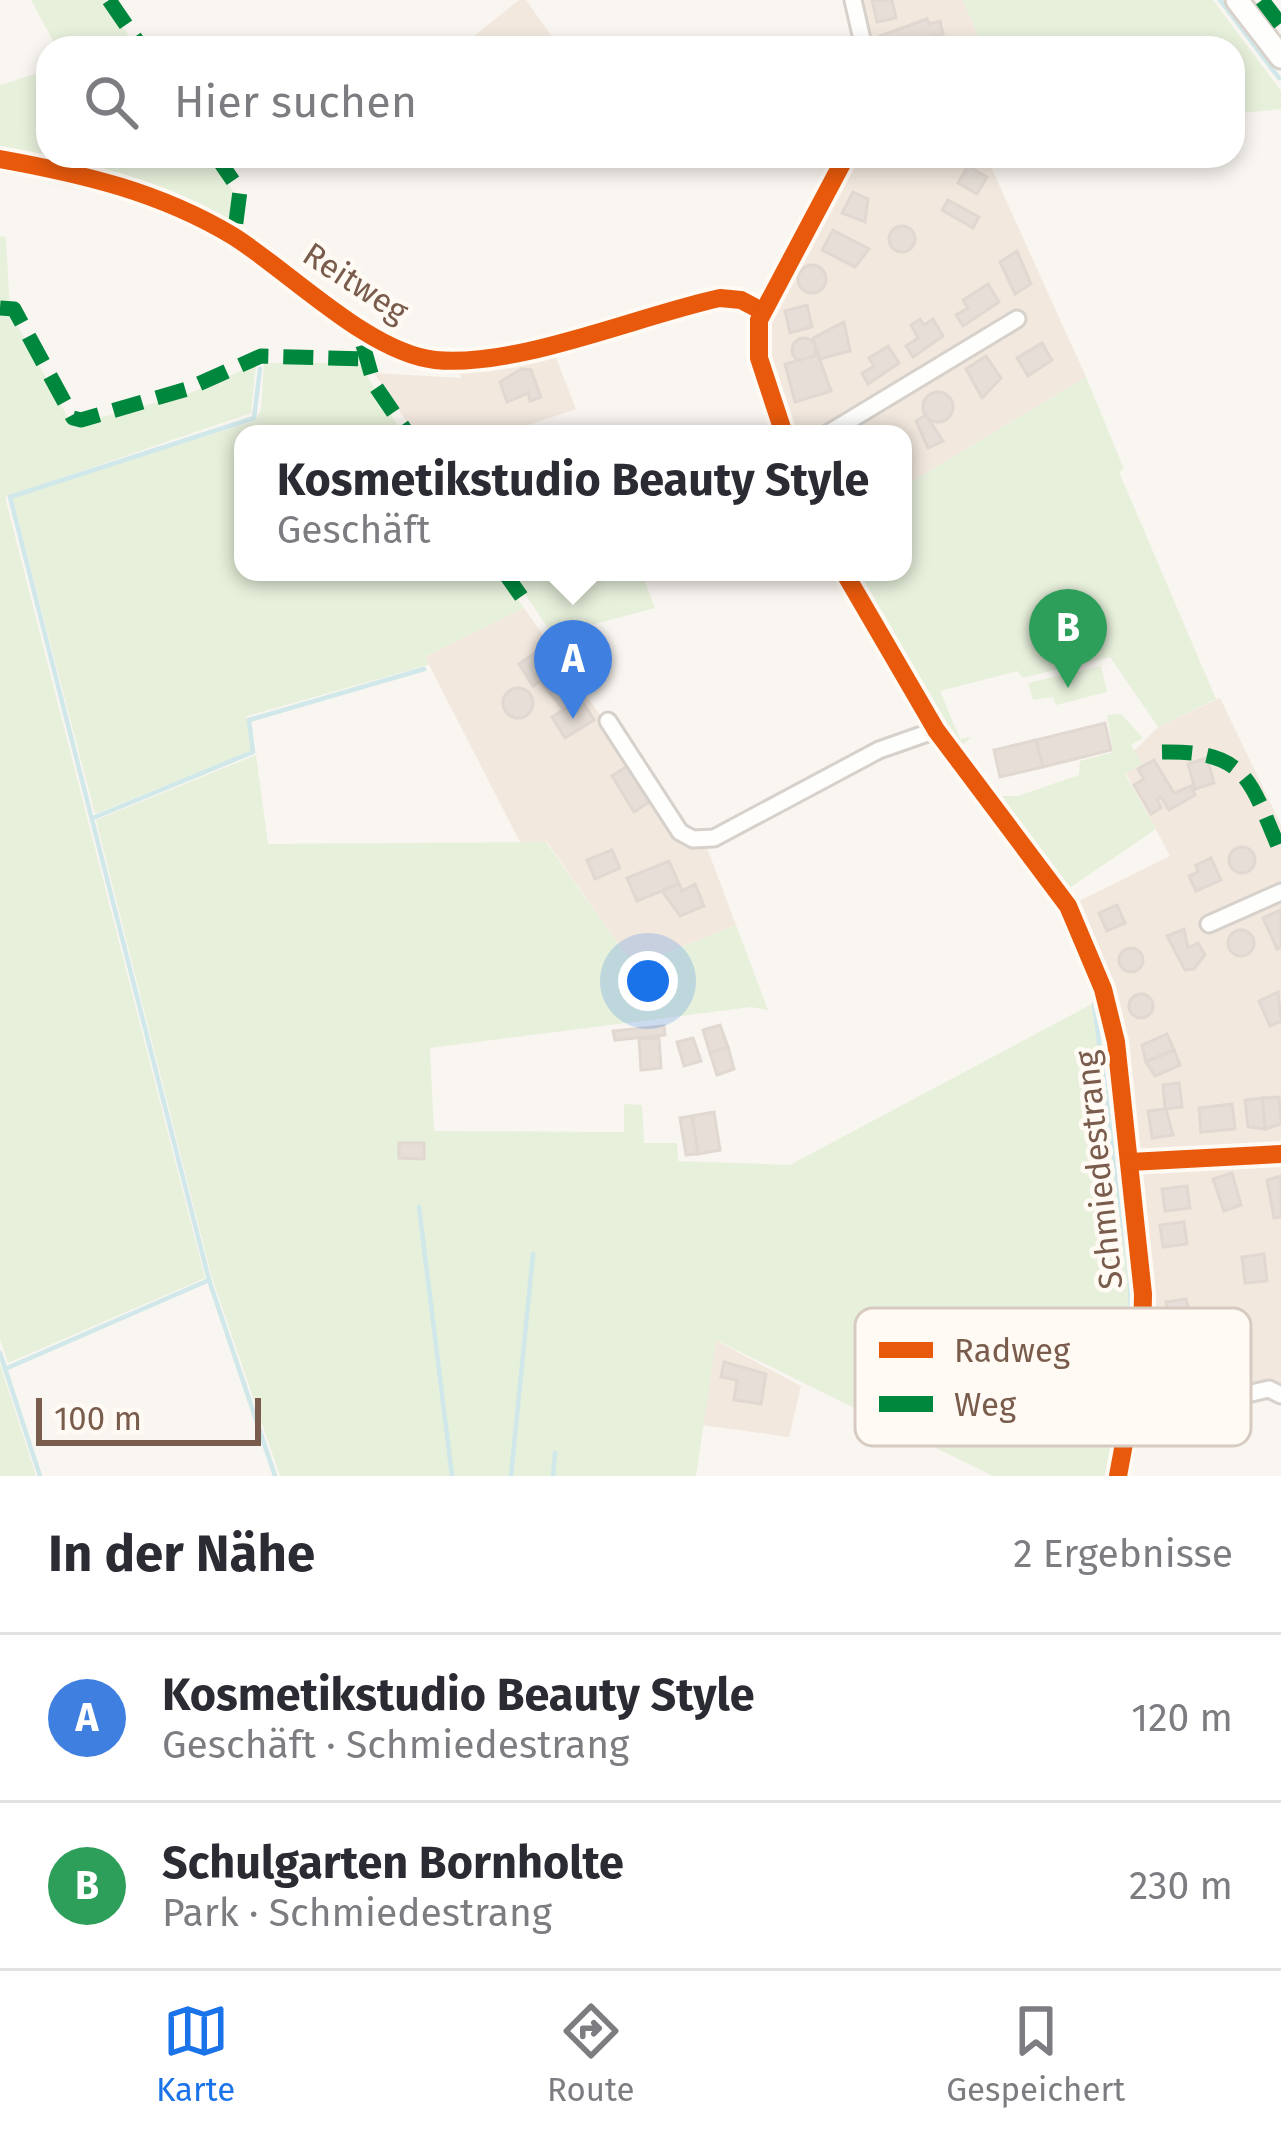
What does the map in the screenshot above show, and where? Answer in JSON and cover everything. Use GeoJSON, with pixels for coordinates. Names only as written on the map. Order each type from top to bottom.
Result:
{"type":"FeatureCollection","features":[{"type":"Feature","properties":{"kind":"street"},"geometry":{"type":"LineString","coordinates":[[853,0],[861,36]]}},
{"type":"Feature","properties":{"kind":"street"},"geometry":{"type":"LineString","coordinates":[[1237,0],[1281,57]]}},
{"type":"Feature","properties":{"kind":"street","name":"Reitweg"},"geometry":{"type":"LineString","coordinates":[[0,159],[36,166]]}},
{"type":"Feature","properties":{"kind":"street","name":"Reitweg"},"geometry":{"type":"LineString","coordinates":[[50,168],[170,201],[234,237],[368,331],[428,359],[482,361],[721,298],[741,300],[762,311]]}},
{"type":"Feature","properties":{"kind":"street"},"geometry":{"type":"LineString","coordinates":[[781,425],[759,358],[762,311],[841,168]]}},
{"type":"Feature","properties":{"kind":"street"},"geometry":{"type":"LineString","coordinates":[[842,425],[1017,319]]}},
{"type":"Feature","properties":{"kind":"street","name":"Schmiedestrang"},"geometry":{"type":"LineString","coordinates":[[849,581],[936,730],[1068,905],[1102,989],[1116,1042],[1142,1308]]}},
{"type":"Feature","properties":{"kind":"street"},"geometry":{"type":"LineString","coordinates":[[608,722],[680,832],[693,839],[714,838],[879,750],[936,730]]}},
{"type":"Feature","properties":{"kind":"street"},"geometry":{"type":"LineString","coordinates":[[1209,924],[1281,892]]}},
{"type":"Feature","properties":{"kind":"street"},"geometry":{"type":"LineString","coordinates":[[1130,1162],[1281,1154]]}},
{"type":"Feature","properties":{"kind":"street"},"geometry":{"type":"LineString","coordinates":[[1251,1393],[1269,1389],[1281,1395]]}},
{"type":"Feature","properties":{"kind":"street","name":"Schmiedestrang"},"geometry":{"type":"LineString","coordinates":[[1118,1476],[1124,1446]]}},
{"type":"Feature","properties":{"kind":"shaded area"},"geometry":{"type":"Polygon","coordinates":[[[519,0],[526,0],[552,36],[474,36],[519,0]]]}},
{"type":"Feature","properties":{"kind":"shaded area"},"geometry":{"type":"Polygon","coordinates":[[[860,0],[963,0],[978,36],[868,36],[860,0]]]}},
{"type":"Feature","properties":{"kind":"shaded area"},"geometry":{"type":"Polygon","coordinates":[[[846,168],[991,168],[1086,377],[912,482],[912,425],[792,425],[764,335],[770,307],[846,168]]]}},
{"type":"Feature","properties":{"kind":"shaded area"},"geometry":{"type":"Polygon","coordinates":[[[553,350],[576,409],[528,425],[409,425],[374,373],[461,378],[460,371],[553,350]]]}},
{"type":"Feature","properties":{"kind":"shaded area"},"geometry":{"type":"Polygon","coordinates":[[[524,608],[692,845],[707,848],[736,925],[634,966],[547,842],[521,844],[425,657],[524,608]]]}},
{"type":"Feature","properties":{"kind":"shaded area"},"geometry":{"type":"Polygon","coordinates":[[[1220,698],[1281,825],[1281,1389],[1251,1394],[1251,1308],[1147,1308],[1138,1158],[1121,1040],[1073,904],[1170,856],[1121,764],[1158,727],[1220,698]]]}},
{"type":"Feature","properties":{"kind":"shaded area"},"geometry":{"type":"Polygon","coordinates":[[[715,1340],[801,1386],[789,1437],[701,1425],[715,1340]]]}},
{"type":"Feature","properties":{"kind":"green space"},"geometry":{"type":"Polygon","coordinates":[[[31,0],[105,0],[129,36],[50,36],[31,0]]]}},
{"type":"Feature","properties":{"kind":"green space"},"geometry":{"type":"Polygon","coordinates":[[[963,0],[1213,0],[1240,36],[978,36],[963,0]]]}},
{"type":"Feature","properties":{"kind":"green space"},"geometry":{"type":"Polygon","coordinates":[[[1245,43],[1281,91],[1281,109],[1245,113],[1245,43]]]}},
{"type":"Feature","properties":{"kind":"green space"},"geometry":{"type":"Polygon","coordinates":[[[36,74],[36,157],[0,149],[0,85],[36,74]]]}},
{"type":"Feature","properties":{"kind":"green space"},"geometry":{"type":"Polygon","coordinates":[[[82,168],[218,168],[236,196],[233,228],[177,200],[82,168]]]}},
{"type":"Feature","properties":{"kind":"green space"},"geometry":{"type":"Polygon","coordinates":[[[0,236],[6,237],[10,312],[72,425],[188,394],[256,364],[251,413],[5,497],[205,1278],[8,1363],[0,1339],[0,236]]]}},
{"type":"Feature","properties":{"kind":"green space"},"geometry":{"type":"Polygon","coordinates":[[[264,363],[359,363],[397,425],[241,425],[254,421],[261,411],[264,363]]]}},
{"type":"Feature","properties":{"kind":"green space"},"geometry":{"type":"Polygon","coordinates":[[[1086,377],[1124,469],[1119,472],[1216,699],[1158,727],[1110,657],[1022,678],[1018,671],[940,691],[960,739],[972,737],[963,744],[950,739],[921,697],[926,695],[863,581],[912,581],[912,482],[1086,377]]]}},
{"type":"Feature","properties":{"kind":"green space"},"geometry":{"type":"Polygon","coordinates":[[[234,427],[234,581],[505,581],[524,608],[426,656],[428,665],[247,716],[251,751],[95,814],[12,497],[234,427]]]}},
{"type":"Feature","properties":{"kind":"green space"},"geometry":{"type":"Polygon","coordinates":[[[516,581],[644,581],[655,608],[553,635],[516,581]]]}},
{"type":"Feature","properties":{"kind":"green space"},"geometry":{"type":"Polygon","coordinates":[[[1101,666],[1107,692],[1056,705],[1053,697],[1033,700],[1028,683],[1101,666]]]}},
{"type":"Feature","properties":{"kind":"green space"},"geometry":{"type":"Polygon","coordinates":[[[1121,714],[1143,738],[1131,745],[1142,764],[1125,774],[1156,829],[1065,891],[997,796],[1018,796],[1079,775],[1080,761],[1113,752],[1107,715],[1121,714]]]}},
{"type":"Feature","properties":{"kind":"green space"},"geometry":{"type":"Polygon","coordinates":[[[256,755],[268,844],[546,842],[634,966],[736,925],[768,1010],[751,1007],[430,1048],[434,1131],[624,1132],[624,1104],[642,1105],[644,1143],[677,1143],[678,1161],[790,1165],[1092,1004],[1128,1308],[855,1308],[855,1408],[716,1340],[696,1476],[280,1476],[211,1275],[96,820],[256,755]]]}},
{"type":"Feature","properties":{"kind":"green space"},"geometry":{"type":"Polygon","coordinates":[[[0,1364],[36,1476],[0,1476],[0,1364]]]}},
{"type":"Feature","properties":{"kind":"green space"},"geometry":{"type":"Polygon","coordinates":[[[932,1446],[1116,1446],[1110,1476],[993,1476],[932,1446]]]}},
{"type":"Feature","properties":{"kind":"building"},"geometry":{"type":"Polygon","coordinates":[[[872,0],[892,0],[896,18],[877,22],[872,0]]]}},
{"type":"Feature","properties":{"kind":"building"},"geometry":{"type":"Polygon","coordinates":[[[927,19],[929,24],[940,21],[943,34],[932,36],[880,36],[927,19]]]}},
{"type":"Feature","properties":{"kind":"building"},"geometry":{"type":"Polygon","coordinates":[[[967,168],[987,177],[977,194],[958,183],[967,168]]]}},
{"type":"Feature","properties":{"kind":"building"},"geometry":{"type":"Polygon","coordinates":[[[853,192],[868,199],[865,222],[842,213],[853,192]]]}},
{"type":"Feature","properties":{"kind":"building"},"geometry":{"type":"Polygon","coordinates":[[[948,200],[979,217],[973,228],[942,210],[948,200]]]}},
{"type":"Feature","properties":{"kind":"building"},"geometry":{"type":"Polygon","coordinates":[[[902,226],[915,239],[902,252],[889,239],[902,226]]]}},
{"type":"Feature","properties":{"kind":"building"},"geometry":{"type":"Polygon","coordinates":[[[833,230],[869,249],[855,267],[822,250],[833,230]]]}},
{"type":"Feature","properties":{"kind":"building"},"geometry":{"type":"Polygon","coordinates":[[[1017,251],[1031,284],[1015,294],[1000,262],[1017,251]]]}},
{"type":"Feature","properties":{"kind":"building"},"geometry":{"type":"Polygon","coordinates":[[[812,265],[822,269],[826,279],[822,289],[812,293],[802,289],[798,279],[802,269],[812,265]]]}},
{"type":"Feature","properties":{"kind":"building"},"geometry":{"type":"Polygon","coordinates":[[[988,284],[999,302],[963,326],[956,315],[968,308],[963,300],[988,284]]]}},
{"type":"Feature","properties":{"kind":"building"},"geometry":{"type":"Polygon","coordinates":[[[807,305],[812,327],[790,333],[785,311],[807,305]]]}},
{"type":"Feature","properties":{"kind":"building"},"geometry":{"type":"Polygon","coordinates":[[[920,319],[924,325],[933,319],[943,336],[913,357],[906,346],[918,338],[911,325],[920,319]]]}},
{"type":"Feature","properties":{"kind":"building"},"geometry":{"type":"Polygon","coordinates":[[[844,322],[850,351],[820,359],[813,338],[844,322]]]}},
{"type":"Feature","properties":{"kind":"building"},"geometry":{"type":"Polygon","coordinates":[[[804,338],[816,350],[804,362],[792,350],[804,338]]]}},
{"type":"Feature","properties":{"kind":"building"},"geometry":{"type":"Polygon","coordinates":[[[1042,343],[1052,360],[1028,376],[1017,358],[1042,343]]]}},
{"type":"Feature","properties":{"kind":"building"},"geometry":{"type":"Polygon","coordinates":[[[888,346],[899,363],[868,384],[862,373],[874,366],[869,358],[888,346]]]}},
{"type":"Feature","properties":{"kind":"building"},"geometry":{"type":"Polygon","coordinates":[[[818,355],[831,391],[795,402],[785,364],[818,355]]]}},
{"type":"Feature","properties":{"kind":"building"},"geometry":{"type":"Polygon","coordinates":[[[986,356],[1001,378],[982,398],[966,369],[986,356]]]}},
{"type":"Feature","properties":{"kind":"building"},"geometry":{"type":"Polygon","coordinates":[[[521,369],[531,370],[541,397],[530,401],[528,393],[507,402],[500,382],[521,369]]]}},
{"type":"Feature","properties":{"kind":"building"},"geometry":{"type":"Polygon","coordinates":[[[938,392],[953,407],[938,422],[923,407],[938,392]]]}},
{"type":"Feature","properties":{"kind":"building"},"geometry":{"type":"Polygon","coordinates":[[[926,415],[943,441],[928,448],[916,421],[926,415]]]}},
{"type":"Feature","properties":{"kind":"building"},"geometry":{"type":"Polygon","coordinates":[[[542,648],[577,702],[564,710],[540,681],[533,686],[519,664],[542,648]]]}},
{"type":"Feature","properties":{"kind":"building"},"geometry":{"type":"Polygon","coordinates":[[[518,688],[533,703],[518,718],[503,703],[518,688]]]}},
{"type":"Feature","properties":{"kind":"building"},"geometry":{"type":"Polygon","coordinates":[[[581,699],[594,720],[565,738],[552,717],[581,699]]]}},
{"type":"Feature","properties":{"kind":"building"},"geometry":{"type":"Polygon","coordinates":[[[1105,723],[1111,750],[1043,767],[1036,740],[1105,723]]]}},
{"type":"Feature","properties":{"kind":"building"},"geometry":{"type":"Polygon","coordinates":[[[1036,740],[1043,767],[1000,777],[994,750],[1036,740]]]}},
{"type":"Feature","properties":{"kind":"building"},"geometry":{"type":"Polygon","coordinates":[[[1207,758],[1214,783],[1195,789],[1188,764],[1207,758]]]}},
{"type":"Feature","properties":{"kind":"building"},"geometry":{"type":"Polygon","coordinates":[[[1154,760],[1174,793],[1191,786],[1195,795],[1169,810],[1161,797],[1157,799],[1161,808],[1151,814],[1134,785],[1144,779],[1138,769],[1154,760]]]}},
{"type":"Feature","properties":{"kind":"building"},"geometry":{"type":"Polygon","coordinates":[[[629,765],[651,801],[634,812],[612,776],[629,765]]]}},
{"type":"Feature","properties":{"kind":"building"},"geometry":{"type":"Polygon","coordinates":[[[1242,847],[1255,860],[1242,873],[1229,860],[1242,847]]]}},
{"type":"Feature","properties":{"kind":"building"},"geometry":{"type":"Polygon","coordinates":[[[612,850],[620,868],[595,879],[587,860],[612,850]]]}},
{"type":"Feature","properties":{"kind":"building"},"geometry":{"type":"Polygon","coordinates":[[[1211,858],[1221,880],[1196,891],[1189,876],[1198,872],[1196,865],[1211,858]]]}},
{"type":"Feature","properties":{"kind":"building"},"geometry":{"type":"Polygon","coordinates":[[[669,861],[679,884],[637,901],[627,878],[669,861]]]}},
{"type":"Feature","properties":{"kind":"building"},"geometry":{"type":"Polygon","coordinates":[[[679,884],[682,891],[695,884],[704,906],[680,916],[662,891],[679,884]]]}},
{"type":"Feature","properties":{"kind":"building"},"geometry":{"type":"Polygon","coordinates":[[[1117,905],[1125,923],[1107,931],[1099,913],[1117,905]]]}},
{"type":"Feature","properties":{"kind":"building"},"geometry":{"type":"Polygon","coordinates":[[[1281,910],[1281,947],[1277,949],[1263,918],[1281,910]]]}},
{"type":"Feature","properties":{"kind":"building"},"geometry":{"type":"Polygon","coordinates":[[[1184,929],[1188,948],[1198,943],[1205,955],[1194,969],[1185,970],[1167,936],[1184,929]]]}},
{"type":"Feature","properties":{"kind":"building"},"geometry":{"type":"Polygon","coordinates":[[[1241,930],[1254,943],[1241,956],[1228,943],[1241,930]]]}},
{"type":"Feature","properties":{"kind":"building"},"geometry":{"type":"Polygon","coordinates":[[[1131,948],[1140,951],[1140,969],[1131,972],[1122,969],[1119,960],[1122,951],[1131,948]]]}},
{"type":"Feature","properties":{"kind":"building"},"geometry":{"type":"Polygon","coordinates":[[[1278,992],[1281,1021],[1270,1026],[1259,1001],[1278,992]]]}},
{"type":"Feature","properties":{"kind":"building"},"geometry":{"type":"Polygon","coordinates":[[[1141,994],[1150,997],[1150,1015],[1141,1018],[1132,1015],[1129,1006],[1132,997],[1141,994]]]}},
{"type":"Feature","properties":{"kind":"building"},"geometry":{"type":"Polygon","coordinates":[[[720,1025],[728,1047],[710,1053],[703,1030],[720,1025]]]}},
{"type":"Feature","properties":{"kind":"building"},"geometry":{"type":"Polygon","coordinates":[[[664,1026],[665,1035],[615,1040],[613,1031],[664,1026]]]}},
{"type":"Feature","properties":{"kind":"building"},"geometry":{"type":"Polygon","coordinates":[[[1167,1034],[1174,1050],[1146,1062],[1142,1045],[1167,1034]]]}},
{"type":"Feature","properties":{"kind":"building"},"geometry":{"type":"Polygon","coordinates":[[[659,1038],[661,1068],[641,1070],[639,1039],[659,1038]]]}},
{"type":"Feature","properties":{"kind":"building"},"geometry":{"type":"Polygon","coordinates":[[[693,1038],[701,1061],[684,1066],[677,1042],[693,1038]]]}},
{"type":"Feature","properties":{"kind":"building"},"geometry":{"type":"Polygon","coordinates":[[[728,1047],[734,1069],[717,1075],[710,1053],[728,1047]]]}},
{"type":"Feature","properties":{"kind":"building"},"geometry":{"type":"Polygon","coordinates":[[[1174,1050],[1180,1065],[1155,1076],[1146,1062],[1174,1050]]]}},
{"type":"Feature","properties":{"kind":"building"},"geometry":{"type":"Polygon","coordinates":[[[1179,1083],[1182,1107],[1165,1109],[1163,1085],[1179,1083]]]}},
{"type":"Feature","properties":{"kind":"building"},"geometry":{"type":"Polygon","coordinates":[[[1279,1097],[1281,1124],[1265,1129],[1262,1098],[1279,1097]]]}},
{"type":"Feature","properties":{"kind":"building"},"geometry":{"type":"Polygon","coordinates":[[[1262,1098],[1265,1129],[1248,1127],[1245,1100],[1262,1098]]]}},
{"type":"Feature","properties":{"kind":"building"},"geometry":{"type":"Polygon","coordinates":[[[1232,1104],[1235,1129],[1201,1132],[1199,1108],[1232,1104]]]}},
{"type":"Feature","properties":{"kind":"building"},"geometry":{"type":"Polygon","coordinates":[[[1166,1109],[1173,1135],[1152,1138],[1148,1111],[1166,1109]]]}},
{"type":"Feature","properties":{"kind":"building"},"geometry":{"type":"Polygon","coordinates":[[[714,1112],[720,1150],[698,1154],[692,1116],[714,1112]]]}},
{"type":"Feature","properties":{"kind":"building"},"geometry":{"type":"Polygon","coordinates":[[[692,1116],[698,1154],[686,1155],[680,1118],[692,1116]]]}},
{"type":"Feature","properties":{"kind":"building"},"geometry":{"type":"Polygon","coordinates":[[[399,1143],[424,1143],[424,1159],[399,1158],[399,1143]]]}},
{"type":"Feature","properties":{"kind":"building"},"geometry":{"type":"Polygon","coordinates":[[[1232,1173],[1241,1205],[1224,1211],[1213,1179],[1232,1173]]]}},
{"type":"Feature","properties":{"kind":"building"},"geometry":{"type":"Polygon","coordinates":[[[1281,1176],[1281,1217],[1274,1218],[1267,1180],[1281,1176]]]}},
{"type":"Feature","properties":{"kind":"building"},"geometry":{"type":"Polygon","coordinates":[[[1187,1186],[1190,1208],[1165,1211],[1162,1189],[1187,1186]]]}},
{"type":"Feature","properties":{"kind":"building"},"geometry":{"type":"Polygon","coordinates":[[[1184,1222],[1187,1244],[1163,1247],[1160,1225],[1184,1222]]]}},
{"type":"Feature","properties":{"kind":"building"},"geometry":{"type":"Polygon","coordinates":[[[1264,1254],[1267,1281],[1245,1283],[1242,1257],[1264,1254]]]}},
{"type":"Feature","properties":{"kind":"building"},"geometry":{"type":"Polygon","coordinates":[[[1186,1299],[1188,1308],[1167,1308],[1166,1302],[1186,1299]]]}},
{"type":"Feature","properties":{"kind":"building"},"geometry":{"type":"Polygon","coordinates":[[[724,1362],[766,1374],[761,1404],[734,1400],[737,1380],[721,1377],[724,1362]]]}},
{"type":"Feature","properties":{"kind":"waterway"},"geometry":{"type":"LineString","coordinates":[[1220,0],[1279,78]]}},
{"type":"Feature","properties":{"kind":"waterway"},"geometry":{"type":"LineString","coordinates":[[209,1280],[10,497],[254,418],[260,369]]}},
{"type":"Feature","properties":{"kind":"waterway"},"geometry":{"type":"LineString","coordinates":[[93,818],[253,752],[249,720],[424,669]]}},
{"type":"Feature","properties":{"kind":"waterway"},"geometry":{"type":"LineString","coordinates":[[1094,1004],[1131,1308]]}},
{"type":"Feature","properties":{"kind":"waterway"},"geometry":{"type":"LineString","coordinates":[[419,1207],[452,1476]]}},
{"type":"Feature","properties":{"kind":"waterway"},"geometry":{"type":"LineString","coordinates":[[511,1476],[533,1254]]}},
{"type":"Feature","properties":{"kind":"waterway"},"geometry":{"type":"LineString","coordinates":[[5,1369],[209,1280],[275,1476]]}},
{"type":"Feature","properties":{"kind":"waterway"},"geometry":{"type":"LineString","coordinates":[[0,1353],[40,1476]]}},
{"type":"Feature","properties":{"kind":"waterway"},"geometry":{"type":"LineString","coordinates":[[553,1476],[555,1453]]}},
{"type":"Feature","properties":{"kind":"marked path"},"geometry":{"type":"LineString","coordinates":[[109,0],[134,36]]}},
{"type":"Feature","properties":{"kind":"marked path"},"geometry":{"type":"LineString","coordinates":[[1262,0],[1281,25]]}},
{"type":"Feature","properties":{"kind":"marked path"},"geometry":{"type":"LineString","coordinates":[[224,168],[240,191],[234,237]]}},
{"type":"Feature","properties":{"kind":"marked path"},"geometry":{"type":"LineString","coordinates":[[0,308],[14,309],[73,418],[81,420],[187,389],[261,356],[365,359]]}},
{"type":"Feature","properties":{"kind":"marked path"},"geometry":{"type":"LineString","coordinates":[[363,345],[374,384],[402,425]]}},
{"type":"Feature","properties":{"kind":"marked path"},"geometry":{"type":"LineString","coordinates":[[510,581],[528,606]]}},
{"type":"Feature","properties":{"kind":"marked path"},"geometry":{"type":"LineString","coordinates":[[1162,752],[1191,753],[1230,764],[1253,789],[1281,853]]}},
{"type":"Feature","properties":{"kind":"cycle path"},"geometry":{"type":"LineString","coordinates":[[0,159],[36,167]]}},
{"type":"Feature","properties":{"kind":"cycle path"},"geometry":{"type":"LineString","coordinates":[[43,168],[149,196],[205,221],[383,343],[435,360],[539,349],[720,298],[741,300],[762,311]]}},
{"type":"Feature","properties":{"kind":"cycle path"},"geometry":{"type":"LineString","coordinates":[[781,425],[759,358],[759,320],[840,168]]}},
{"type":"Feature","properties":{"kind":"cycle path"},"geometry":{"type":"LineString","coordinates":[[849,581],[936,730],[1068,906],[1103,989],[1116,1042],[1143,1308]]}},
{"type":"Feature","properties":{"kind":"cycle path"},"geometry":{"type":"LineString","coordinates":[[1130,1162],[1281,1154]]}},
{"type":"Feature","properties":{"kind":"cycle path"},"geometry":{"type":"LineString","coordinates":[[1118,1476],[1124,1446]]}},
{"type":"Feature","properties":{"kind":"place","name":"Schulgarten Bornholte"},"geometry":{"type":"Point","coordinates":[1068,688]}},
{"type":"Feature","properties":{"kind":"place","name":"Kosmetikstudio Beauty Style"},"geometry":{"type":"Point","coordinates":[573,719]}}]}
